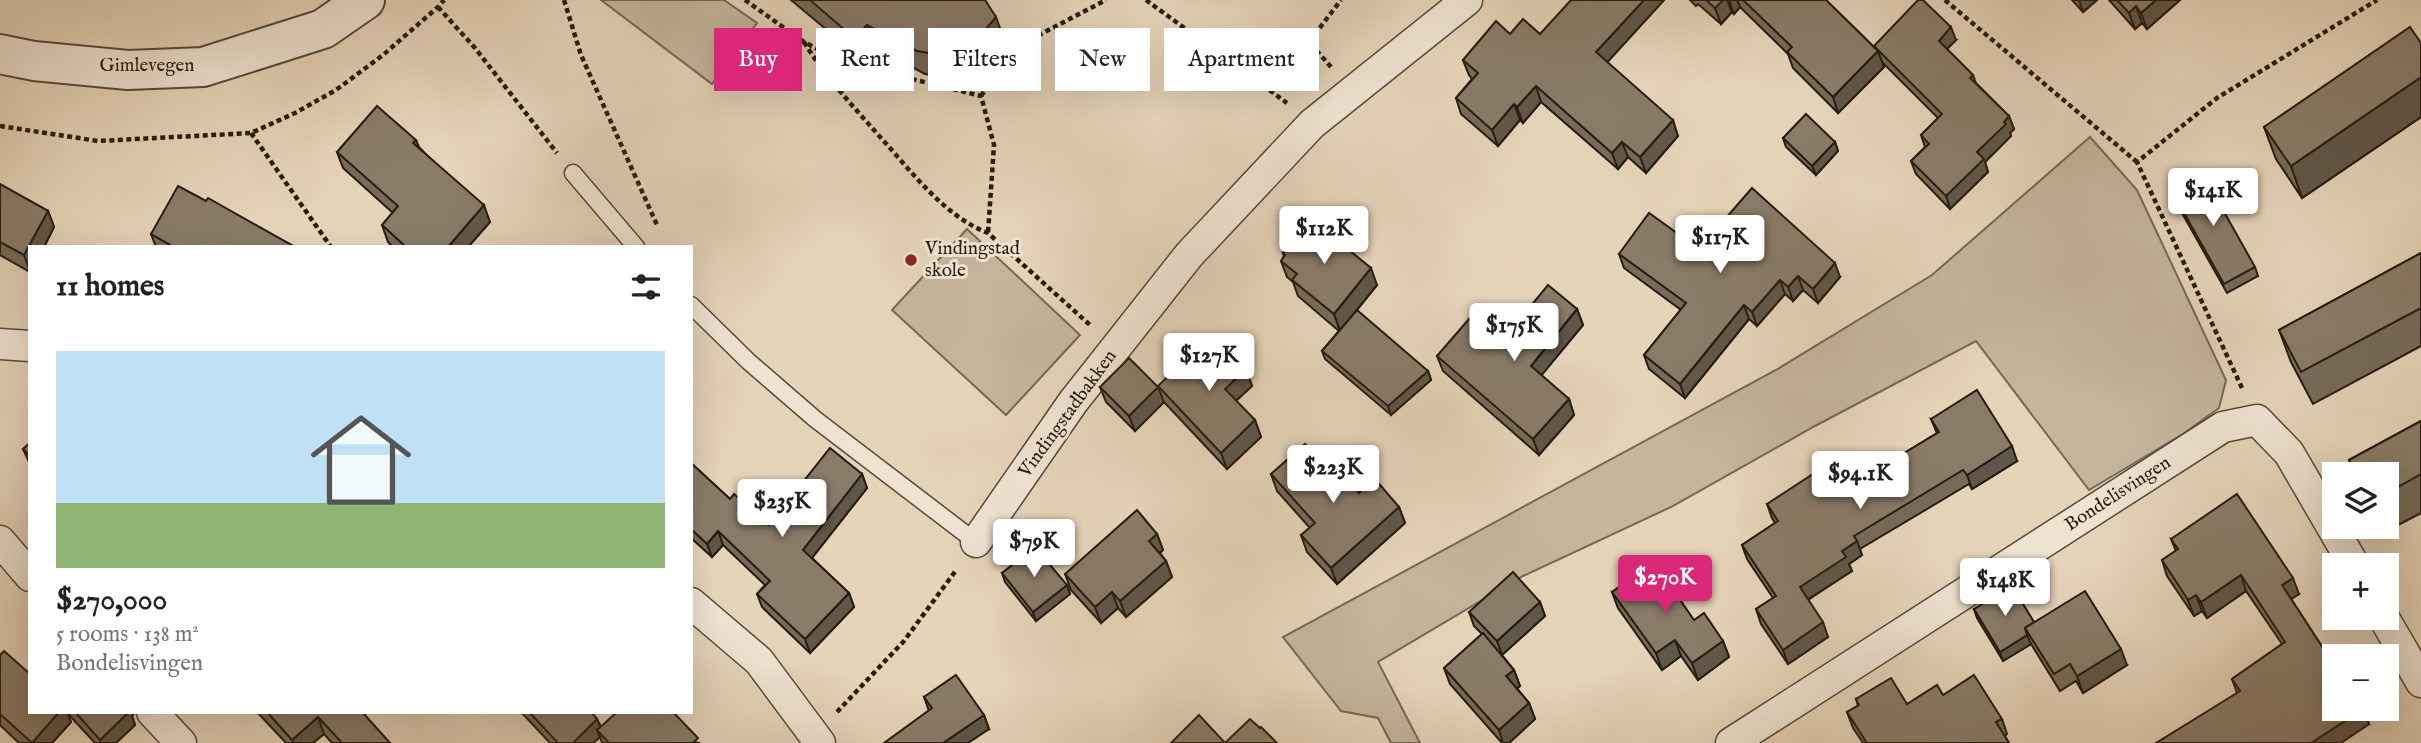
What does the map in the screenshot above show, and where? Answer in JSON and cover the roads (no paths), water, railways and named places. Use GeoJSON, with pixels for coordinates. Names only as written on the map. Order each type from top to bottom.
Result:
{"type":"FeatureCollection","features":[{"type":"Feature","properties":{"kind":"street","name":"Gimlevegen"},"geometry":{"type":"LineString","coordinates":[[0,54],[34,61],[128,70],[203,67],[323,29],[365,0]]}},
{"type":"Feature","properties":{"kind":"street","name":"Vindingstadbakken"},"geometry":{"type":"LineString","coordinates":[[976,542],[1073,402],[1189,255],[1312,124],[1467,0]]}},
{"type":"Feature","properties":{"kind":"street"},"geometry":{"type":"LineString","coordinates":[[0,344],[28,346]]}},
{"type":"Feature","properties":{"kind":"street","name":"Bondelisvingen"},"geometry":{"type":"LineString","coordinates":[[1731,743],[2222,427],[2257,420],[2289,453],[2347,553]]}},
{"type":"Feature","properties":{"kind":"street"},"geometry":{"type":"LineString","coordinates":[[0,541],[28,574]]}},
{"type":"Feature","properties":{"kind":"street"},"geometry":{"type":"LineString","coordinates":[[693,605],[759,661],[817,738]]}},
{"type":"Feature","properties":{"kind":"street"},"geometry":{"type":"LineString","coordinates":[[2391,630],[2421,682]]}},
{"type":"Feature","properties":{"kind":"street"},"geometry":{"type":"LineString","coordinates":[[154,714],[181,743]]}},
{"type":"Feature","properties":{"kind":"lane"},"geometry":{"type":"LineString","coordinates":[[573,173],[634,245]]}},
{"type":"Feature","properties":{"kind":"lane"},"geometry":{"type":"LineString","coordinates":[[693,307],[748,361],[815,419],[976,542]]}},
{"type":"Feature","properties":{"kind":"place","name":"Vindingstad skole"},"geometry":{"type":"Point","coordinates":[911,260]}}]}
